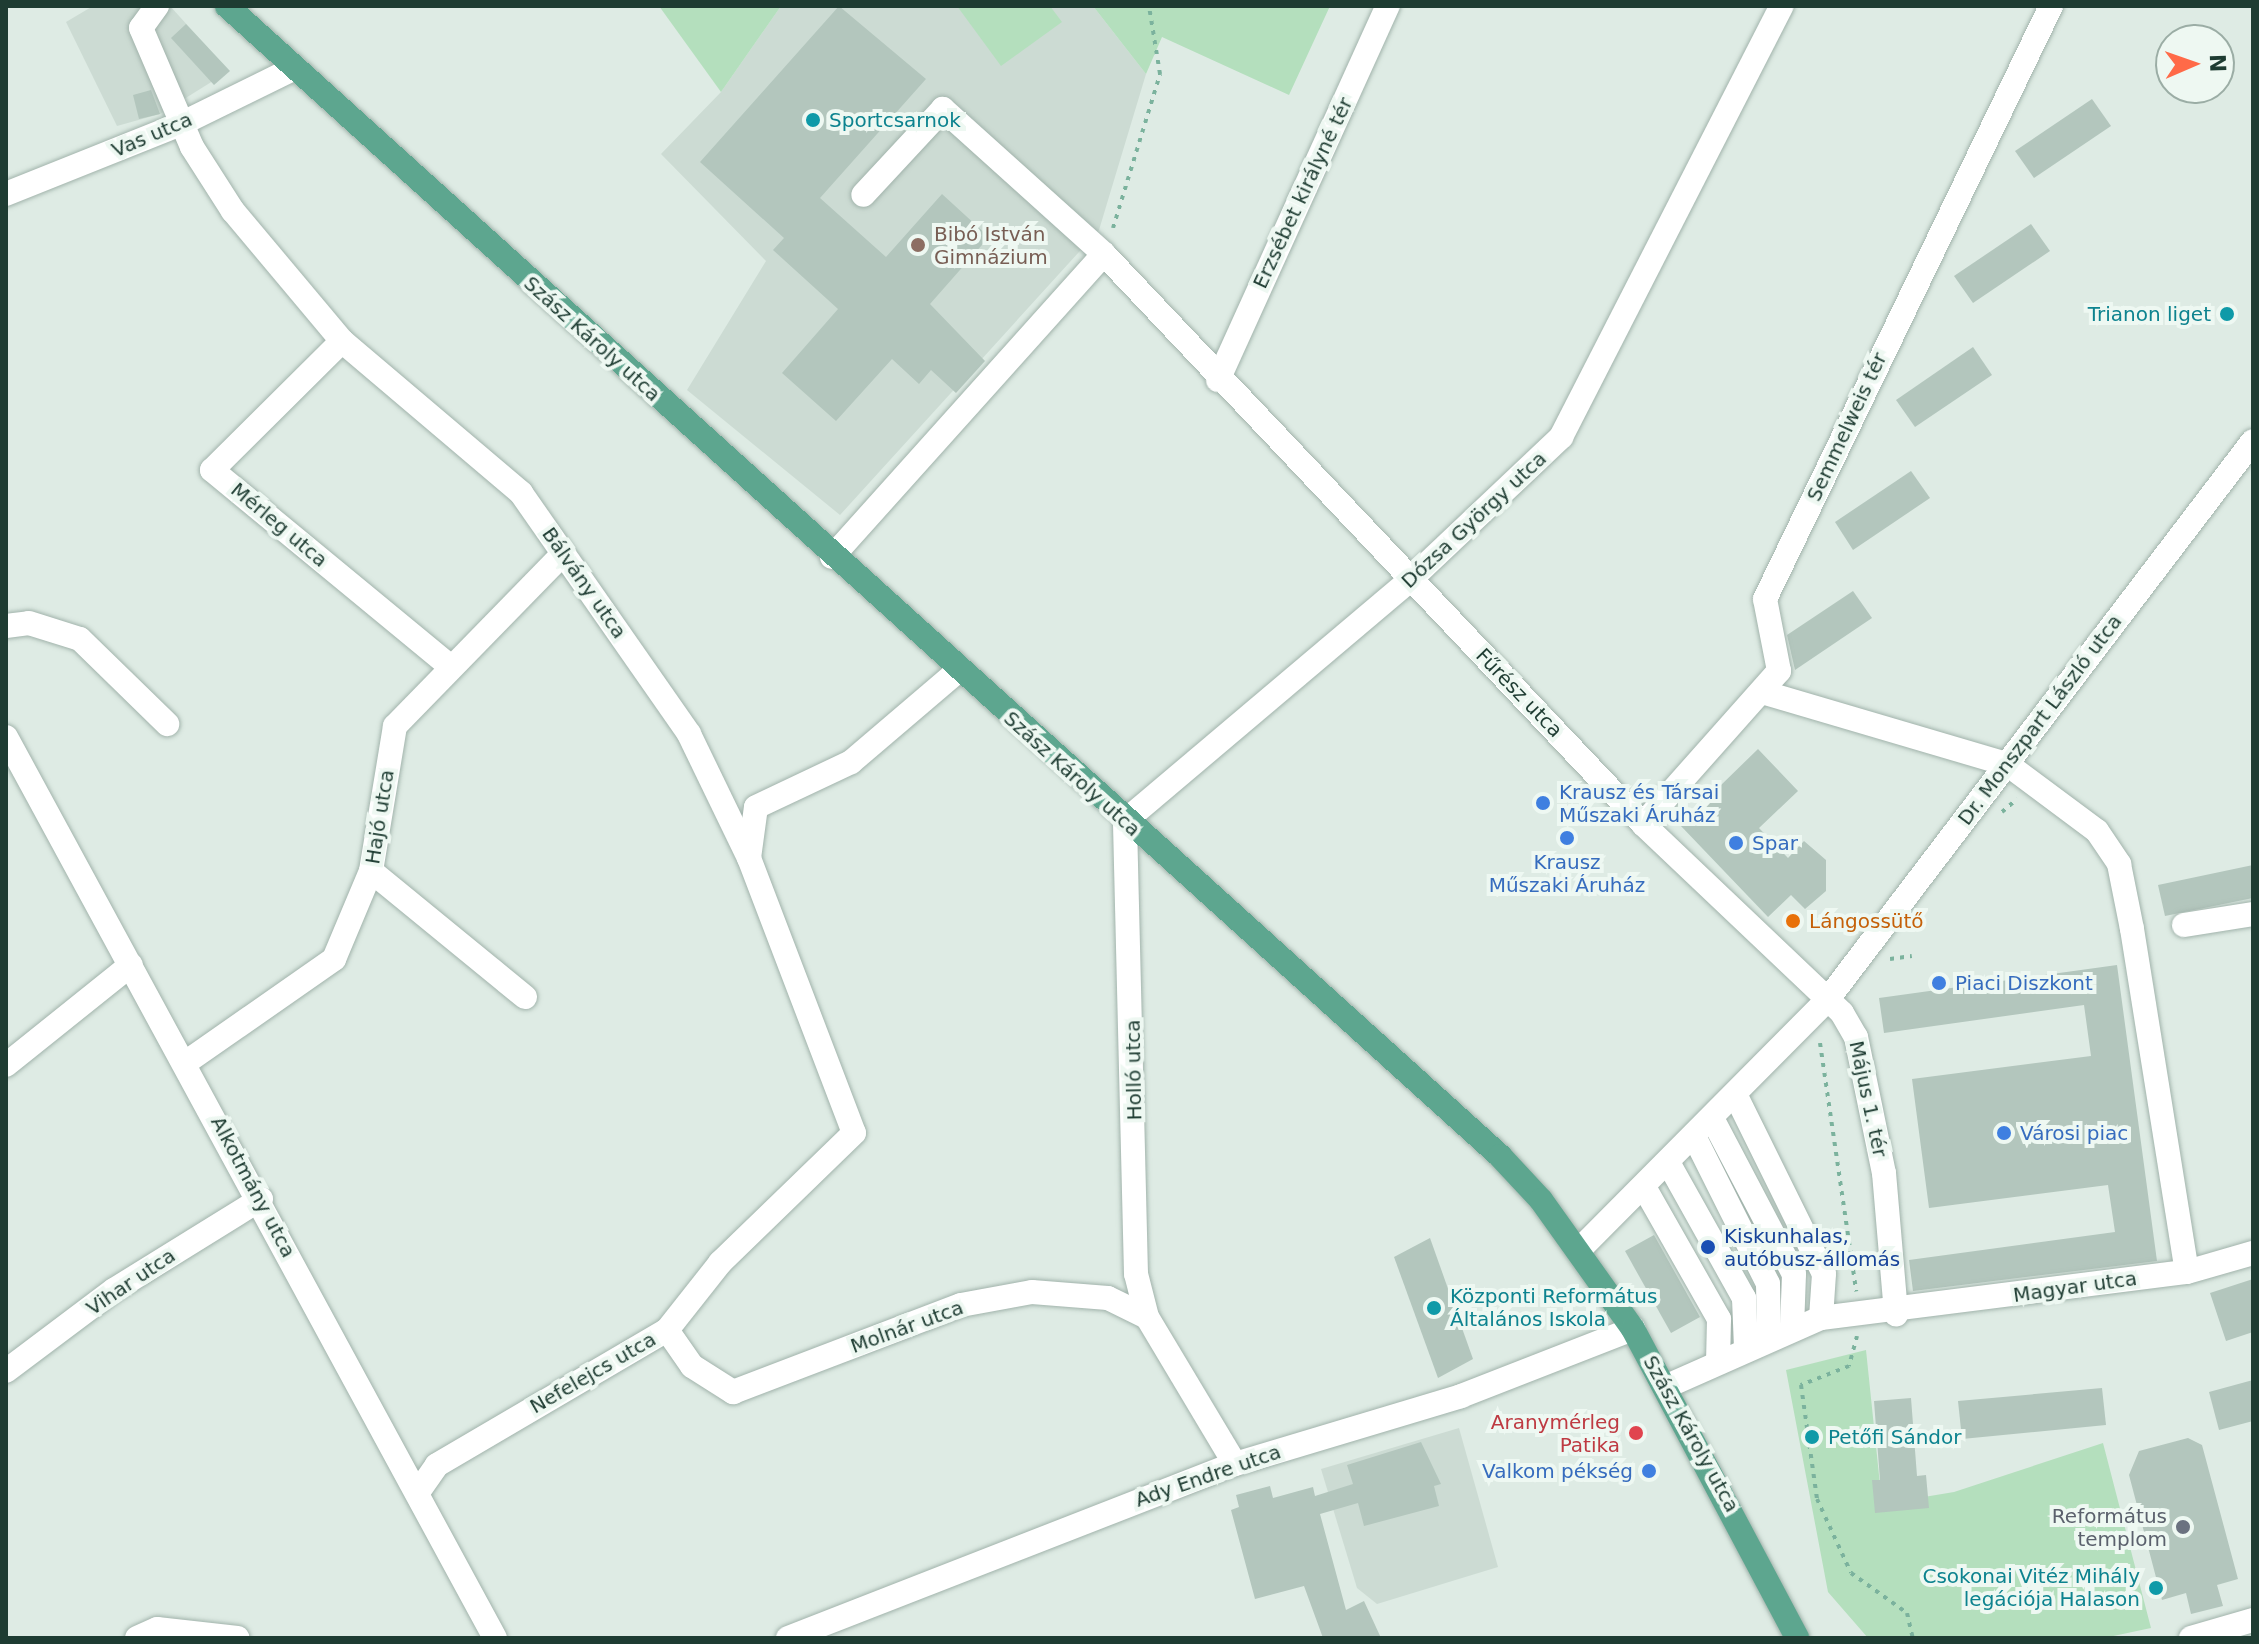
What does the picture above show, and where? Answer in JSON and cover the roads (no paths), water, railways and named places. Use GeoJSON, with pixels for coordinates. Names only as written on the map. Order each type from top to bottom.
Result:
{"type":"FeatureCollection","features":[{"type":"Feature","properties":{"kind":"main road","name":"Szász Károly utca"},"geometry":{"type":"LineString","coordinates":[[227,6],[958,671],[1500,1156],[1579,1250],[1633,1329],[1797,1638]]}},
{"type":"Feature","properties":{"kind":"street","name":"Bálvány utca"},"geometry":{"type":"LineString","coordinates":[[157,6],[141,28],[181,124],[233,211],[342,341],[521,493],[689,734],[749,858],[854,1133]]}},
{"type":"Feature","properties":{"kind":"street","name":"Erzsébet királyné tér"},"geometry":{"type":"LineString","coordinates":[[1218,380],[1388,6]]}},
{"type":"Feature","properties":{"kind":"street","name":"Dózsa György utca"},"geometry":{"type":"LineString","coordinates":[[1125,821],[1411,579],[1561,437],[1782,6]]}},
{"type":"Feature","properties":{"kind":"street","name":"Semmelweis tér"},"geometry":{"type":"LineString","coordinates":[[1643,824],[1765,693],[1779,671],[1765,599],[2051,6]]}},
{"type":"Feature","properties":{"kind":"street","name":"Vas utca"},"geometry":{"type":"LineString","coordinates":[[6,194],[181,124],[295,68]]}},
{"type":"Feature","properties":{"kind":"street","name":"Fűrész utca"},"geometry":{"type":"LineString","coordinates":[[863,195],[943,109],[1104,254],[1218,380],[1643,824],[1828,999]]}},
{"type":"Feature","properties":{"kind":"street"},"geometry":{"type":"LineString","coordinates":[[832,557],[1104,254]]}},
{"type":"Feature","properties":{"kind":"street","name":"Mérleg utca"},"geometry":{"type":"LineString","coordinates":[[342,341],[212,470],[450,666]]}},
{"type":"Feature","properties":{"kind":"street","name":"Dr. Monszpart László utca"},"geometry":{"type":"LineString","coordinates":[[1828,999],[2253,441]]}},
{"type":"Feature","properties":{"kind":"street","name":"Hajó utca"},"geometry":{"type":"LineString","coordinates":[[185,1063],[334,959],[371,871],[395,726],[450,666],[563,554]]}},
{"type":"Feature","properties":{"kind":"street"},"geometry":{"type":"LineString","coordinates":[[6,626],[29,623],[80,639],[167,724]]}},
{"type":"Feature","properties":{"kind":"street"},"geometry":{"type":"LineString","coordinates":[[749,858],[756,807],[851,762],[958,671]]}},
{"type":"Feature","properties":{"kind":"street"},"geometry":{"type":"LineString","coordinates":[[1765,693],[2007,764],[2097,831],[2119,864],[2187,1272]]}},
{"type":"Feature","properties":{"kind":"street","name":"Alkotmány utca"},"geometry":{"type":"LineString","coordinates":[[6,737],[261,1199],[495,1638]]}},
{"type":"Feature","properties":{"kind":"street","name":"Holló utca"},"geometry":{"type":"LineString","coordinates":[[1125,821],[1136,1274],[1147,1317]]}},
{"type":"Feature","properties":{"kind":"street"},"geometry":{"type":"LineString","coordinates":[[371,871],[525,997]]}},
{"type":"Feature","properties":{"kind":"street"},"geometry":{"type":"LineString","coordinates":[[2184,925],[2253,914]]}},
{"type":"Feature","properties":{"kind":"street"},"geometry":{"type":"LineString","coordinates":[[6,1065],[131,965]]}},
{"type":"Feature","properties":{"kind":"street"},"geometry":{"type":"LineString","coordinates":[[1579,1250],[1737,1098],[1828,999]]}},
{"type":"Feature","properties":{"kind":"street","name":"Május 1. tér"},"geometry":{"type":"LineString","coordinates":[[1828,999],[1856,1037],[1867,1082],[1896,1314]]}},
{"type":"Feature","properties":{"kind":"street"},"geometry":{"type":"LineString","coordinates":[[1737,1098],[1824,1274],[1821,1318]]}},
{"type":"Feature","properties":{"kind":"street"},"geometry":{"type":"LineString","coordinates":[[1713,1120],[1794,1274],[1792,1328]]}},
{"type":"Feature","properties":{"kind":"street","name":"Nefelejcs utca"},"geometry":{"type":"LineString","coordinates":[[418,1492],[437,1465],[667,1330],[720,1263],[854,1133]]}},
{"type":"Feature","properties":{"kind":"street"},"geometry":{"type":"LineString","coordinates":[[1695,1138],[1768,1284],[1769,1337]]}},
{"type":"Feature","properties":{"kind":"street"},"geometry":{"type":"LineString","coordinates":[[1669,1164],[1744,1298],[1746,1348]]}},
{"type":"Feature","properties":{"kind":"street"},"geometry":{"type":"LineString","coordinates":[[1644,1187],[1719,1319],[1718,1362]]}},
{"type":"Feature","properties":{"kind":"street","name":"Vihar utca"},"geometry":{"type":"LineString","coordinates":[[6,1371],[114,1290],[261,1199]]}},
{"type":"Feature","properties":{"kind":"street","name":"Magyar utca"},"geometry":{"type":"LineString","coordinates":[[1896,1314],[2187,1272],[2253,1253]]}},
{"type":"Feature","properties":{"kind":"street","name":"Molnár utca"},"geometry":{"type":"LineString","coordinates":[[667,1330],[692,1366],[733,1392],[961,1305],[1032,1292],[1108,1298],[1147,1317]]}},
{"type":"Feature","properties":{"kind":"street"},"geometry":{"type":"LineString","coordinates":[[1665,1387],[1769,1337],[1821,1318],[1896,1314]]}},
{"type":"Feature","properties":{"kind":"street"},"geometry":{"type":"LineString","coordinates":[[1147,1317],[1235,1464]]}},
{"type":"Feature","properties":{"kind":"street","name":"Ady Endre utca"},"geometry":{"type":"LineString","coordinates":[[788,1638],[1235,1464],[1461,1396],[1633,1329]]}},
{"type":"Feature","properties":{"kind":"street"},"geometry":{"type":"LineString","coordinates":[[2191,1638],[2253,1620]]}},
{"type":"Feature","properties":{"kind":"street"},"geometry":{"type":"LineString","coordinates":[[137,1638],[157,1629],[238,1638]]}},
{"type":"Feature","properties":{"kind":"place","name":"Sportcsarnok"},"geometry":{"type":"Point","coordinates":[813,120]}},
{"type":"Feature","properties":{"kind":"place","name":"Bibó István Gimnázium"},"geometry":{"type":"Point","coordinates":[918,245]}},
{"type":"Feature","properties":{"kind":"place","name":"Trianon liget"},"geometry":{"type":"Point","coordinates":[2227,314]}},
{"type":"Feature","properties":{"kind":"place","name":"Krausz és Társai Műszaki Áruház"},"geometry":{"type":"Point","coordinates":[1543,803]}},
{"type":"Feature","properties":{"kind":"place","name":"Krausz Műszaki Áruház"},"geometry":{"type":"Point","coordinates":[1567,838]}},
{"type":"Feature","properties":{"kind":"place","name":"Spar"},"geometry":{"type":"Point","coordinates":[1736,843]}},
{"type":"Feature","properties":{"kind":"place","name":"Lángossütő"},"geometry":{"type":"Point","coordinates":[1793,921]}},
{"type":"Feature","properties":{"kind":"place","name":"Piaci Diszkont"},"geometry":{"type":"Point","coordinates":[1939,983]}},
{"type":"Feature","properties":{"kind":"place","name":"Városi piac"},"geometry":{"type":"Point","coordinates":[2004,1133]}},
{"type":"Feature","properties":{"kind":"place","name":"Kiskunhalas, autóbusz-állomás"},"geometry":{"type":"Point","coordinates":[1708,1247]}},
{"type":"Feature","properties":{"kind":"place","name":"Központi Református Általános Iskola"},"geometry":{"type":"Point","coordinates":[1434,1308]}},
{"type":"Feature","properties":{"kind":"place","name":"Aranymérleg Patika"},"geometry":{"type":"Point","coordinates":[1636,1433]}},
{"type":"Feature","properties":{"kind":"place","name":"Petőfi Sándor"},"geometry":{"type":"Point","coordinates":[1812,1437]}},
{"type":"Feature","properties":{"kind":"place","name":"Valkom pékség"},"geometry":{"type":"Point","coordinates":[1649,1471]}},
{"type":"Feature","properties":{"kind":"place","name":"Református templom"},"geometry":{"type":"Point","coordinates":[2183,1527]}},
{"type":"Feature","properties":{"kind":"place","name":"Csokonai Vitéz Mihály legációja Halason"},"geometry":{"type":"Point","coordinates":[2156,1588]}}]}
